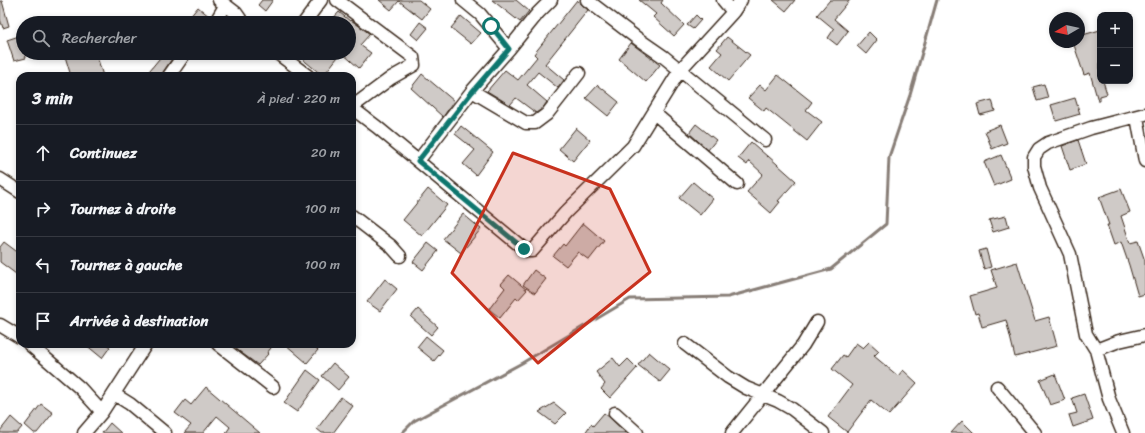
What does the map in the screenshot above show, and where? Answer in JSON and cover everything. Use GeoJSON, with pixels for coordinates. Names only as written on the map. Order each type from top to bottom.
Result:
{"type":"FeatureCollection","features":[{"type":"Feature","properties":{"kind":"street"},"geometry":{"type":"LineString","coordinates":[[309,16],[321,0]]}},
{"type":"Feature","properties":{"kind":"street"},"geometry":{"type":"LineString","coordinates":[[337,0],[413,57],[414,65],[392,78],[356,105]]}},
{"type":"Feature","properties":{"kind":"street"},"geometry":{"type":"LineString","coordinates":[[463,0],[480,14],[509,49]]}},
{"type":"Feature","properties":{"kind":"street"},"geometry":{"type":"LineString","coordinates":[[418,161],[472,92],[538,13],[551,0]]}},
{"type":"Feature","properties":{"kind":"street"},"geometry":{"type":"LineString","coordinates":[[587,0],[680,70],[766,140]]}},
{"type":"Feature","properties":{"kind":"street"},"geometry":{"type":"LineString","coordinates":[[723,0],[733,12]]}},
{"type":"Feature","properties":{"kind":"street"},"geometry":{"type":"LineString","coordinates":[[356,111],[528,252],[532,251],[566,212],[633,146],[680,70],[733,12],[741,0]]}},
{"type":"Feature","properties":{"kind":"street"},"geometry":{"type":"LineString","coordinates":[[217,16],[222,3],[238,16]]}},
{"type":"Feature","properties":{"kind":"street"},"geometry":{"type":"LineString","coordinates":[[172,72],[180,60]]}},
{"type":"Feature","properties":{"kind":"street"},"geometry":{"type":"LineString","coordinates":[[287,60],[303,72]]}},
{"type":"Feature","properties":{"kind":"street"},"geometry":{"type":"LineString","coordinates":[[472,92],[526,123],[535,123],[547,114],[579,73]]}},
{"type":"Feature","properties":{"kind":"street"},"geometry":{"type":"LineString","coordinates":[[654,113],[737,184]]}},
{"type":"Feature","properties":{"kind":"street"},"geometry":{"type":"LineString","coordinates":[[1123,433],[1109,399],[1096,350],[1086,334],[1070,254],[1040,188],[1034,166],[1034,157],[1039,149],[1048,143],[1091,128],[1141,115],[1145,161]]}},
{"type":"Feature","properties":{"kind":"street"},"geometry":{"type":"LineString","coordinates":[[0,179],[16,189]]}},
{"type":"Feature","properties":{"kind":"street"},"geometry":{"type":"LineString","coordinates":[[356,219],[391,246],[400,256]]}},
{"type":"Feature","properties":{"kind":"street"},"geometry":{"type":"LineString","coordinates":[[732,433],[803,345],[817,322]]}},
{"type":"Feature","properties":{"kind":"street"},"geometry":{"type":"LineString","coordinates":[[0,325],[16,334]]}},
{"type":"Feature","properties":{"kind":"street"},"geometry":{"type":"LineString","coordinates":[[1096,350],[1119,341],[1145,334]]}},
{"type":"Feature","properties":{"kind":"street"},"geometry":{"type":"LineString","coordinates":[[685,344],[728,377],[746,388],[778,401],[792,409],[823,433]]}},
{"type":"Feature","properties":{"kind":"street"},"geometry":{"type":"LineString","coordinates":[[34,348],[80,388],[102,412]]}},
{"type":"Feature","properties":{"kind":"street"},"geometry":{"type":"LineString","coordinates":[[84,433],[102,412],[143,348]]}},
{"type":"Feature","properties":{"kind":"street"},"geometry":{"type":"LineString","coordinates":[[223,348],[273,387]]}},
{"type":"Feature","properties":{"kind":"street"},"geometry":{"type":"LineString","coordinates":[[997,387],[1035,433]]}},
{"type":"Feature","properties":{"kind":"street"},"geometry":{"type":"LineString","coordinates":[[114,394],[130,404],[160,431]]}},
{"type":"Feature","properties":{"kind":"street"},"geometry":{"type":"LineString","coordinates":[[615,414],[637,433]]}},
{"type":"Feature","properties":{"kind":"highlighted area"},"geometry":{"type":"Polygon","coordinates":[[[513,153],[610,189],[650,272],[538,363],[452,273],[513,153]]]}},
{"type":"Feature","properties":{"kind":"building"},"geometry":{"type":"Polygon","coordinates":[[[262,0],[273,0],[265,11],[258,5],[262,0]]]}},
{"type":"Feature","properties":{"kind":"building"},"geometry":{"type":"Polygon","coordinates":[[[379,0],[419,0],[430,9],[422,19],[399,1],[391,10],[379,0]]]}},
{"type":"Feature","properties":{"kind":"building"},"geometry":{"type":"Polygon","coordinates":[[[492,0],[516,0],[529,11],[520,22],[492,0]]]}},
{"type":"Feature","properties":{"kind":"building"},"geometry":{"type":"Polygon","coordinates":[[[577,0],[588,10],[545,64],[564,80],[558,88],[538,72],[527,85],[547,102],[542,109],[536,113],[516,98],[510,105],[487,91],[505,70],[518,80],[537,57],[534,54],[577,0]]]}},
{"type":"Feature","properties":{"kind":"building"},"geometry":{"type":"Polygon","coordinates":[[[639,0],[663,0],[661,3],[684,25],[674,36],[653,17],[656,14],[639,0]]]}},
{"type":"Feature","properties":{"kind":"building"},"geometry":{"type":"Polygon","coordinates":[[[773,0],[795,0],[786,11],[773,0]]]}},
{"type":"Feature","properties":{"kind":"building"},"geometry":{"type":"Polygon","coordinates":[[[830,0],[850,0],[834,19],[848,31],[837,45],[828,38],[834,29],[817,15],[830,0]]]}},
{"type":"Feature","properties":{"kind":"building"},"geometry":{"type":"Polygon","coordinates":[[[0,1],[2,1],[9,26],[3,28],[0,19],[0,1]]]}},
{"type":"Feature","properties":{"kind":"building"},"geometry":{"type":"Polygon","coordinates":[[[198,7],[209,16],[191,16],[198,7]]]}},
{"type":"Feature","properties":{"kind":"building"},"geometry":{"type":"Polygon","coordinates":[[[339,12],[344,16],[335,16],[339,12]]]}},
{"type":"Feature","properties":{"kind":"building"},"geometry":{"type":"Polygon","coordinates":[[[696,15],[701,20],[693,29],[687,25],[696,15]]]}},
{"type":"Feature","properties":{"kind":"building"},"geometry":{"type":"Polygon","coordinates":[[[461,16],[481,33],[471,44],[451,28],[461,16]]]}},
{"type":"Feature","properties":{"kind":"building"},"geometry":{"type":"Polygon","coordinates":[[[420,22],[428,28],[418,40],[411,34],[420,22]]]}},
{"type":"Feature","properties":{"kind":"building"},"geometry":{"type":"Polygon","coordinates":[[[356,24],[370,34],[360,45],[371,53],[359,68],[350,60],[356,60],[356,24]]]}},
{"type":"Feature","properties":{"kind":"building"},"geometry":{"type":"Polygon","coordinates":[[[1097,31],[1097,84],[1104,84],[1107,94],[1100,96],[1100,101],[1098,101],[1090,73],[1084,75],[1075,48],[1085,48],[1085,34],[1097,31]]]}},
{"type":"Feature","properties":{"kind":"building"},"geometry":{"type":"Polygon","coordinates":[[[869,32],[877,40],[866,54],[857,46],[869,32]]]}},
{"type":"Feature","properties":{"kind":"building"},"geometry":{"type":"Polygon","coordinates":[[[16,37],[16,60],[18,60],[14,61],[7,40],[16,37]]]}},
{"type":"Feature","properties":{"kind":"building"},"geometry":{"type":"Polygon","coordinates":[[[727,37],[750,55],[728,81],[711,66],[722,53],[717,49],[727,37]]]}},
{"type":"Feature","properties":{"kind":"building"},"geometry":{"type":"Polygon","coordinates":[[[631,43],[660,65],[646,82],[619,59],[631,43]]]}},
{"type":"Feature","properties":{"kind":"building"},"geometry":{"type":"Polygon","coordinates":[[[66,60],[98,60],[102,72],[70,72],[66,60]]]}},
{"type":"Feature","properties":{"kind":"building"},"geometry":{"type":"Polygon","coordinates":[[[158,60],[171,60],[163,72],[148,72],[158,60]]]}},
{"type":"Feature","properties":{"kind":"building"},"geometry":{"type":"Polygon","coordinates":[[[304,60],[336,60],[326,72],[318,72],[304,60]]]}},
{"type":"Feature","properties":{"kind":"building"},"geometry":{"type":"Polygon","coordinates":[[[422,74],[454,101],[443,117],[411,88],[422,74]]]}},
{"type":"Feature","properties":{"kind":"building"},"geometry":{"type":"Polygon","coordinates":[[[778,75],[812,102],[806,110],[822,122],[807,141],[766,108],[764,111],[748,98],[760,85],[766,90],[778,75]]]}},
{"type":"Feature","properties":{"kind":"building"},"geometry":{"type":"Polygon","coordinates":[[[1044,84],[1048,98],[1037,101],[1033,87],[1044,84]]]}},
{"type":"Feature","properties":{"kind":"building"},"geometry":{"type":"Polygon","coordinates":[[[598,85],[619,102],[608,116],[586,98],[598,85]]]}},
{"type":"Feature","properties":{"kind":"building"},"geometry":{"type":"Polygon","coordinates":[[[1075,98],[1080,114],[1056,121],[1051,105],[1075,98]]]}},
{"type":"Feature","properties":{"kind":"building"},"geometry":{"type":"Polygon","coordinates":[[[992,100],[995,111],[980,115],[977,104],[992,100]]]}},
{"type":"Feature","properties":{"kind":"building"},"geometry":{"type":"Polygon","coordinates":[[[696,124],[716,140],[708,150],[689,133],[696,124]]]}},
{"type":"Feature","properties":{"kind":"building"},"geometry":{"type":"Polygon","coordinates":[[[1000,125],[1007,143],[992,149],[985,131],[1000,125]]]}},
{"type":"Feature","properties":{"kind":"building"},"geometry":{"type":"Polygon","coordinates":[[[461,126],[493,152],[476,175],[463,164],[475,150],[455,134],[461,126]]]}},
{"type":"Feature","properties":{"kind":"building"},"geometry":{"type":"Polygon","coordinates":[[[576,128],[590,140],[573,161],[559,149],[576,128]]]}},
{"type":"Feature","properties":{"kind":"building"},"geometry":{"type":"Polygon","coordinates":[[[1078,140],[1086,164],[1070,170],[1062,146],[1078,140]]]}},
{"type":"Feature","properties":{"kind":"building"},"geometry":{"type":"Polygon","coordinates":[[[751,142],[796,181],[778,201],[780,202],[771,213],[747,192],[763,174],[749,161],[747,165],[738,158],[751,142]]]}},
{"type":"Feature","properties":{"kind":"building"},"geometry":{"type":"Polygon","coordinates":[[[1001,155],[1011,179],[994,186],[984,162],[1001,155]]]}},
{"type":"Feature","properties":{"kind":"building"},"geometry":{"type":"Polygon","coordinates":[[[693,182],[713,199],[700,215],[679,198],[693,182]]]}},
{"type":"Feature","properties":{"kind":"building"},"geometry":{"type":"Polygon","coordinates":[[[428,189],[447,205],[422,236],[403,220],[428,189]]]}},
{"type":"Feature","properties":{"kind":"building"},"geometry":{"type":"Polygon","coordinates":[[[1121,189],[1130,212],[1121,216],[1130,243],[1138,241],[1145,261],[1145,294],[1138,296],[1121,242],[1114,245],[1099,197],[1121,189]]]}},
{"type":"Feature","properties":{"kind":"building"},"geometry":{"type":"Polygon","coordinates":[[[463,214],[481,229],[461,253],[443,239],[463,214]]]}},
{"type":"Feature","properties":{"kind":"building"},"geometry":{"type":"Polygon","coordinates":[[[1006,216],[1009,227],[993,232],[989,220],[1006,216]]]}},
{"type":"Feature","properties":{"kind":"building"},"geometry":{"type":"Polygon","coordinates":[[[583,223],[604,241],[589,260],[578,252],[566,266],[553,256],[563,244],[565,246],[583,223]]]}},
{"type":"Feature","properties":{"kind":"building"},"geometry":{"type":"Polygon","coordinates":[[[4,242],[16,251],[16,274],[0,262],[0,247],[4,242]]]}},
{"type":"Feature","properties":{"kind":"building"},"geometry":{"type":"Polygon","coordinates":[[[428,243],[438,251],[423,270],[413,262],[428,243]]]}},
{"type":"Feature","properties":{"kind":"building"},"geometry":{"type":"Polygon","coordinates":[[[986,249],[991,267],[984,269],[979,251],[986,249]]]}},
{"type":"Feature","properties":{"kind":"building"},"geometry":{"type":"Polygon","coordinates":[[[1017,262],[1035,321],[1049,317],[1057,346],[1015,357],[1006,320],[982,327],[978,313],[975,314],[970,296],[997,288],[991,270],[1017,262]]]}},
{"type":"Feature","properties":{"kind":"building"},"geometry":{"type":"Polygon","coordinates":[[[534,270],[546,279],[535,293],[523,285],[534,270]]]}},
{"type":"Feature","properties":{"kind":"building"},"geometry":{"type":"Polygon","coordinates":[[[509,275],[527,290],[518,300],[516,298],[500,318],[489,309],[505,288],[501,284],[509,275]]]}},
{"type":"Feature","properties":{"kind":"building"},"geometry":{"type":"Polygon","coordinates":[[[385,279],[397,289],[380,311],[367,302],[385,279]]]}},
{"type":"Feature","properties":{"kind":"building"},"geometry":{"type":"Polygon","coordinates":[[[418,309],[438,327],[431,335],[411,317],[418,309]]]}},
{"type":"Feature","properties":{"kind":"building"},"geometry":{"type":"Polygon","coordinates":[[[426,336],[443,350],[434,361],[417,347],[426,336]]]}},
{"type":"Feature","properties":{"kind":"building"},"geometry":{"type":"Polygon","coordinates":[[[869,342],[879,351],[874,356],[898,376],[903,370],[917,383],[889,415],[871,400],[847,432],[828,417],[852,385],[832,369],[843,355],[846,357],[856,343],[863,348],[869,342]]]}},
{"type":"Feature","properties":{"kind":"building"},"geometry":{"type":"Polygon","coordinates":[[[90,348],[109,348],[102,358],[90,348]]]}},
{"type":"Feature","properties":{"kind":"building"},"geometry":{"type":"Polygon","coordinates":[[[271,348],[267,353],[268,354],[258,365],[236,349],[271,348]]]}},
{"type":"Feature","properties":{"kind":"building"},"geometry":{"type":"Polygon","coordinates":[[[290,348],[316,348],[318,350],[307,363],[290,348]]]}},
{"type":"Feature","properties":{"kind":"building"},"geometry":{"type":"Polygon","coordinates":[[[649,352],[670,370],[660,382],[638,365],[649,352]]]}},
{"type":"Feature","properties":{"kind":"building"},"geometry":{"type":"Polygon","coordinates":[[[613,358],[620,367],[628,359],[637,368],[610,398],[601,389],[605,384],[596,372],[613,358]]]}},
{"type":"Feature","properties":{"kind":"building"},"geometry":{"type":"Polygon","coordinates":[[[333,363],[349,377],[338,390],[322,376],[333,363]]]}},
{"type":"Feature","properties":{"kind":"building"},"geometry":{"type":"Polygon","coordinates":[[[307,370],[320,380],[297,412],[284,403],[307,370]]]}},
{"type":"Feature","properties":{"kind":"building"},"geometry":{"type":"Polygon","coordinates":[[[1055,374],[1065,400],[1050,405],[1040,380],[1055,374]]]}},
{"type":"Feature","properties":{"kind":"building"},"geometry":{"type":"Polygon","coordinates":[[[206,387],[260,433],[226,433],[230,427],[217,416],[203,433],[184,433],[191,425],[175,413],[185,400],[191,405],[206,387]]]}},
{"type":"Feature","properties":{"kind":"building"},"geometry":{"type":"Polygon","coordinates":[[[1084,394],[1093,420],[1073,427],[1069,415],[1077,413],[1072,398],[1084,394]]]}},
{"type":"Feature","properties":{"kind":"building"},"geometry":{"type":"Polygon","coordinates":[[[341,397],[353,406],[333,433],[322,433],[317,429],[341,397]]]}},
{"type":"Feature","properties":{"kind":"building"},"geometry":{"type":"Polygon","coordinates":[[[554,403],[566,413],[555,424],[539,412],[554,403]]]}},
{"type":"Feature","properties":{"kind":"building"},"geometry":{"type":"Polygon","coordinates":[[[41,404],[53,413],[37,433],[34,433],[25,425],[41,404]]]}},
{"type":"Feature","properties":{"kind":"building"},"geometry":{"type":"Polygon","coordinates":[[[604,413],[626,433],[585,433],[591,424],[593,426],[604,413]]]}},
{"type":"Feature","properties":{"kind":"building"},"geometry":{"type":"Polygon","coordinates":[[[11,417],[22,427],[17,433],[0,433],[0,431],[11,417]]]}},
{"type":"Feature","properties":{"kind":"building"},"geometry":{"type":"Polygon","coordinates":[[[962,421],[974,433],[951,433],[962,421]]]}},
{"type":"Feature","properties":{"kind":"building"},"geometry":{"type":"Polygon","coordinates":[[[110,423],[121,433],[102,433],[110,423]]]}},
{"type":"Feature","properties":{"kind":"waterway"},"geometry":{"type":"LineString","coordinates":[[402,433],[414,421],[522,363],[630,299],[728,297],[831,269],[886,224],[889,157],[910,95],[937,0]]}},
{"type":"Feature","properties":{"kind":"route"},"geometry":{"type":"LineString","coordinates":[[491,26],[509,49],[472,92],[418,161],[524,249]]}}]}
